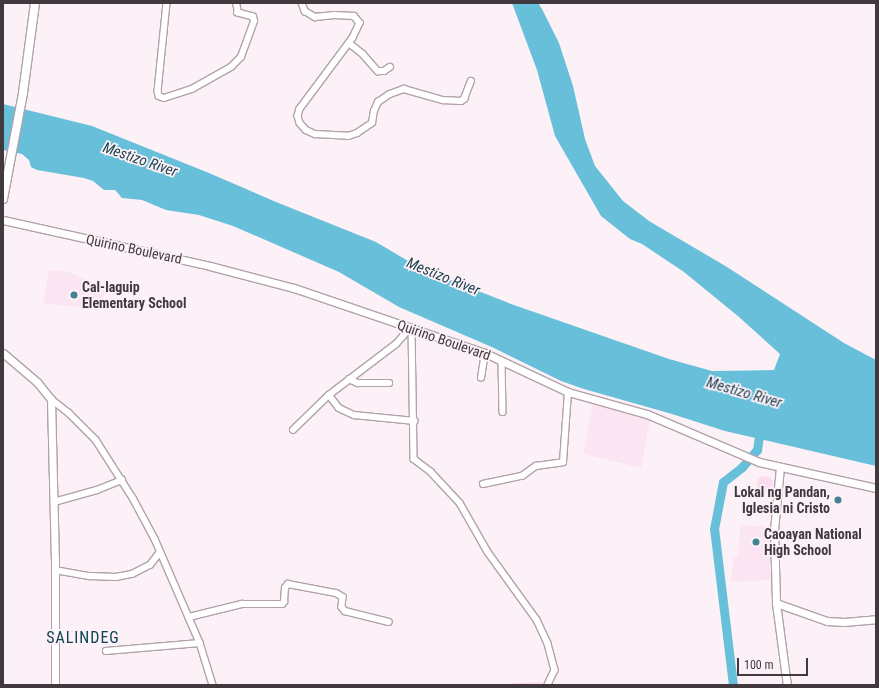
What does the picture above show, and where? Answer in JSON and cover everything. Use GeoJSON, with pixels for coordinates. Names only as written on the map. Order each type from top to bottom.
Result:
{"type":"FeatureCollection","features":[{"type":"Feature","properties":{"kind":"main road"},"geometry":{"type":"LineString","coordinates":[[3,199],[23,93],[35,3]]}},
{"type":"Feature","properties":{"kind":"street"},"geometry":{"type":"LineString","coordinates":[[167,3],[158,91],[159,96],[164,98],[192,89],[231,66],[241,57],[254,21],[253,17],[238,13],[236,3]]}},
{"type":"Feature","properties":{"kind":"street"},"geometry":{"type":"LineString","coordinates":[[302,3],[305,11],[315,18],[339,15],[357,17],[360,23],[349,43],[300,109],[298,116],[300,123],[306,130],[315,134],[348,136],[357,133],[372,124],[374,111],[378,102],[390,94],[404,90],[443,100],[461,101],[464,99],[471,81]]}},
{"type":"Feature","properties":{"kind":"street"},"geometry":{"type":"LineString","coordinates":[[349,43],[363,54],[378,71],[384,72],[390,67]]}},
{"type":"Feature","properties":{"kind":"street","name":"Quirino Boulevard"},"geometry":{"type":"LineString","coordinates":[[3,220],[260,278],[485,353],[568,392],[647,414],[760,462],[876,488]]}},
{"type":"Feature","properties":{"kind":"street"},"geometry":{"type":"LineString","coordinates":[[293,430],[329,395],[396,344],[411,328]]}},
{"type":"Feature","properties":{"kind":"street"},"geometry":{"type":"LineString","coordinates":[[411,328],[415,421],[414,459],[430,472],[460,503],[488,552],[537,620],[544,633],[555,670],[548,685]]}},
{"type":"Feature","properties":{"kind":"street"},"geometry":{"type":"LineString","coordinates":[[3,353],[37,382],[51,399],[69,413],[96,440],[122,480],[149,526],[189,616],[200,643],[213,685]]}},
{"type":"Feature","properties":{"kind":"street"},"geometry":{"type":"LineString","coordinates":[[481,378],[485,353]]}},
{"type":"Feature","properties":{"kind":"street"},"geometry":{"type":"LineString","coordinates":[[502,361],[504,412]]}},
{"type":"Feature","properties":{"kind":"street"},"geometry":{"type":"LineString","coordinates":[[349,379],[358,383],[390,384]]}},
{"type":"Feature","properties":{"kind":"street"},"geometry":{"type":"LineString","coordinates":[[483,484],[522,476],[536,466],[563,462],[568,392]]}},
{"type":"Feature","properties":{"kind":"street"},"geometry":{"type":"LineString","coordinates":[[329,395],[339,408],[354,415],[415,421]]}},
{"type":"Feature","properties":{"kind":"street"},"geometry":{"type":"LineString","coordinates":[[51,399],[55,570],[55,685]]}},
{"type":"Feature","properties":{"kind":"street"},"geometry":{"type":"LineString","coordinates":[[780,467],[774,530],[776,603],[786,685]]}},
{"type":"Feature","properties":{"kind":"street"},"geometry":{"type":"LineString","coordinates":[[54,502],[91,492],[122,480]]}},
{"type":"Feature","properties":{"kind":"street"},"geometry":{"type":"LineString","coordinates":[[55,570],[90,576],[116,577],[132,574],[150,565],[160,552]]}},
{"type":"Feature","properties":{"kind":"street"},"geometry":{"type":"LineString","coordinates":[[189,616],[242,604],[282,604],[284,602],[285,588],[288,584],[336,593],[344,600],[342,607],[345,611],[389,622]]}},
{"type":"Feature","properties":{"kind":"street"},"geometry":{"type":"LineString","coordinates":[[776,603],[828,621],[844,622],[876,619]]}},
{"type":"Feature","properties":{"kind":"street"},"geometry":{"type":"LineString","coordinates":[[106,651],[200,643]]}},
{"type":"Feature","properties":{"kind":"shaded area","name":"Cal-laguip Elementary School"},"geometry":{"type":"Polygon","coordinates":[[[49,270],[66,271],[105,287],[101,310],[43,303],[49,270]]]}},
{"type":"Feature","properties":{"kind":"shaded area"},"geometry":{"type":"Polygon","coordinates":[[[593,404],[650,420],[641,468],[583,454],[593,404]]]}},
{"type":"Feature","properties":{"kind":"shaded area"},"geometry":{"type":"Polygon","coordinates":[[[762,476],[768,476],[773,481],[771,490],[768,492],[762,492],[757,487],[757,481],[762,476]]]}},
{"type":"Feature","properties":{"kind":"shaded area","name":"Caoayan National High School"},"geometry":{"type":"Polygon","coordinates":[[[740,525],[772,527],[773,580],[731,582],[733,557],[738,557],[740,525]]]}},
{"type":"Feature","properties":{"kind":"shaded area"},"geometry":{"type":"Polygon","coordinates":[[[542,682],[542,685],[513,685],[513,683],[542,682]]]}},
{"type":"Feature","properties":{"kind":"water","name":"Mestizo River"},"geometry":{"type":"Polygon","coordinates":[[[512,3],[538,3],[542,9],[559,43],[573,86],[585,139],[595,166],[623,201],[649,221],[727,267],[844,343],[876,360],[876,466],[725,431],[561,381],[494,348],[399,307],[339,272],[233,226],[199,215],[166,210],[142,200],[122,198],[115,190],[104,190],[93,181],[84,178],[37,170],[31,167],[29,160],[22,154],[3,150],[3,104],[92,126],[376,242],[420,268],[511,304],[669,359],[712,371],[774,370],[780,354],[739,317],[684,272],[642,244],[630,239],[601,216],[555,136],[537,70],[512,3]]]}},
{"type":"Feature","properties":{"kind":"waterway"},"geometry":{"type":"LineString","coordinates":[[733,685],[714,529],[723,482],[742,467],[757,450],[760,428]]}},
{"type":"Feature","properties":{"kind":"place","name":"Cal-laguip Elementary School"},"geometry":{"type":"Point","coordinates":[74,295]}},
{"type":"Feature","properties":{"kind":"place","name":"Lokal ng Pandan, Iglesia ni Cristo"},"geometry":{"type":"Point","coordinates":[838,500]}},
{"type":"Feature","properties":{"kind":"place","name":"Caoayan National High School"},"geometry":{"type":"Point","coordinates":[756,542]}},
{"type":"Feature","properties":{"kind":"district","name":"SALINDEG"},"geometry":{"type":"Point","coordinates":[83,638]}}]}
